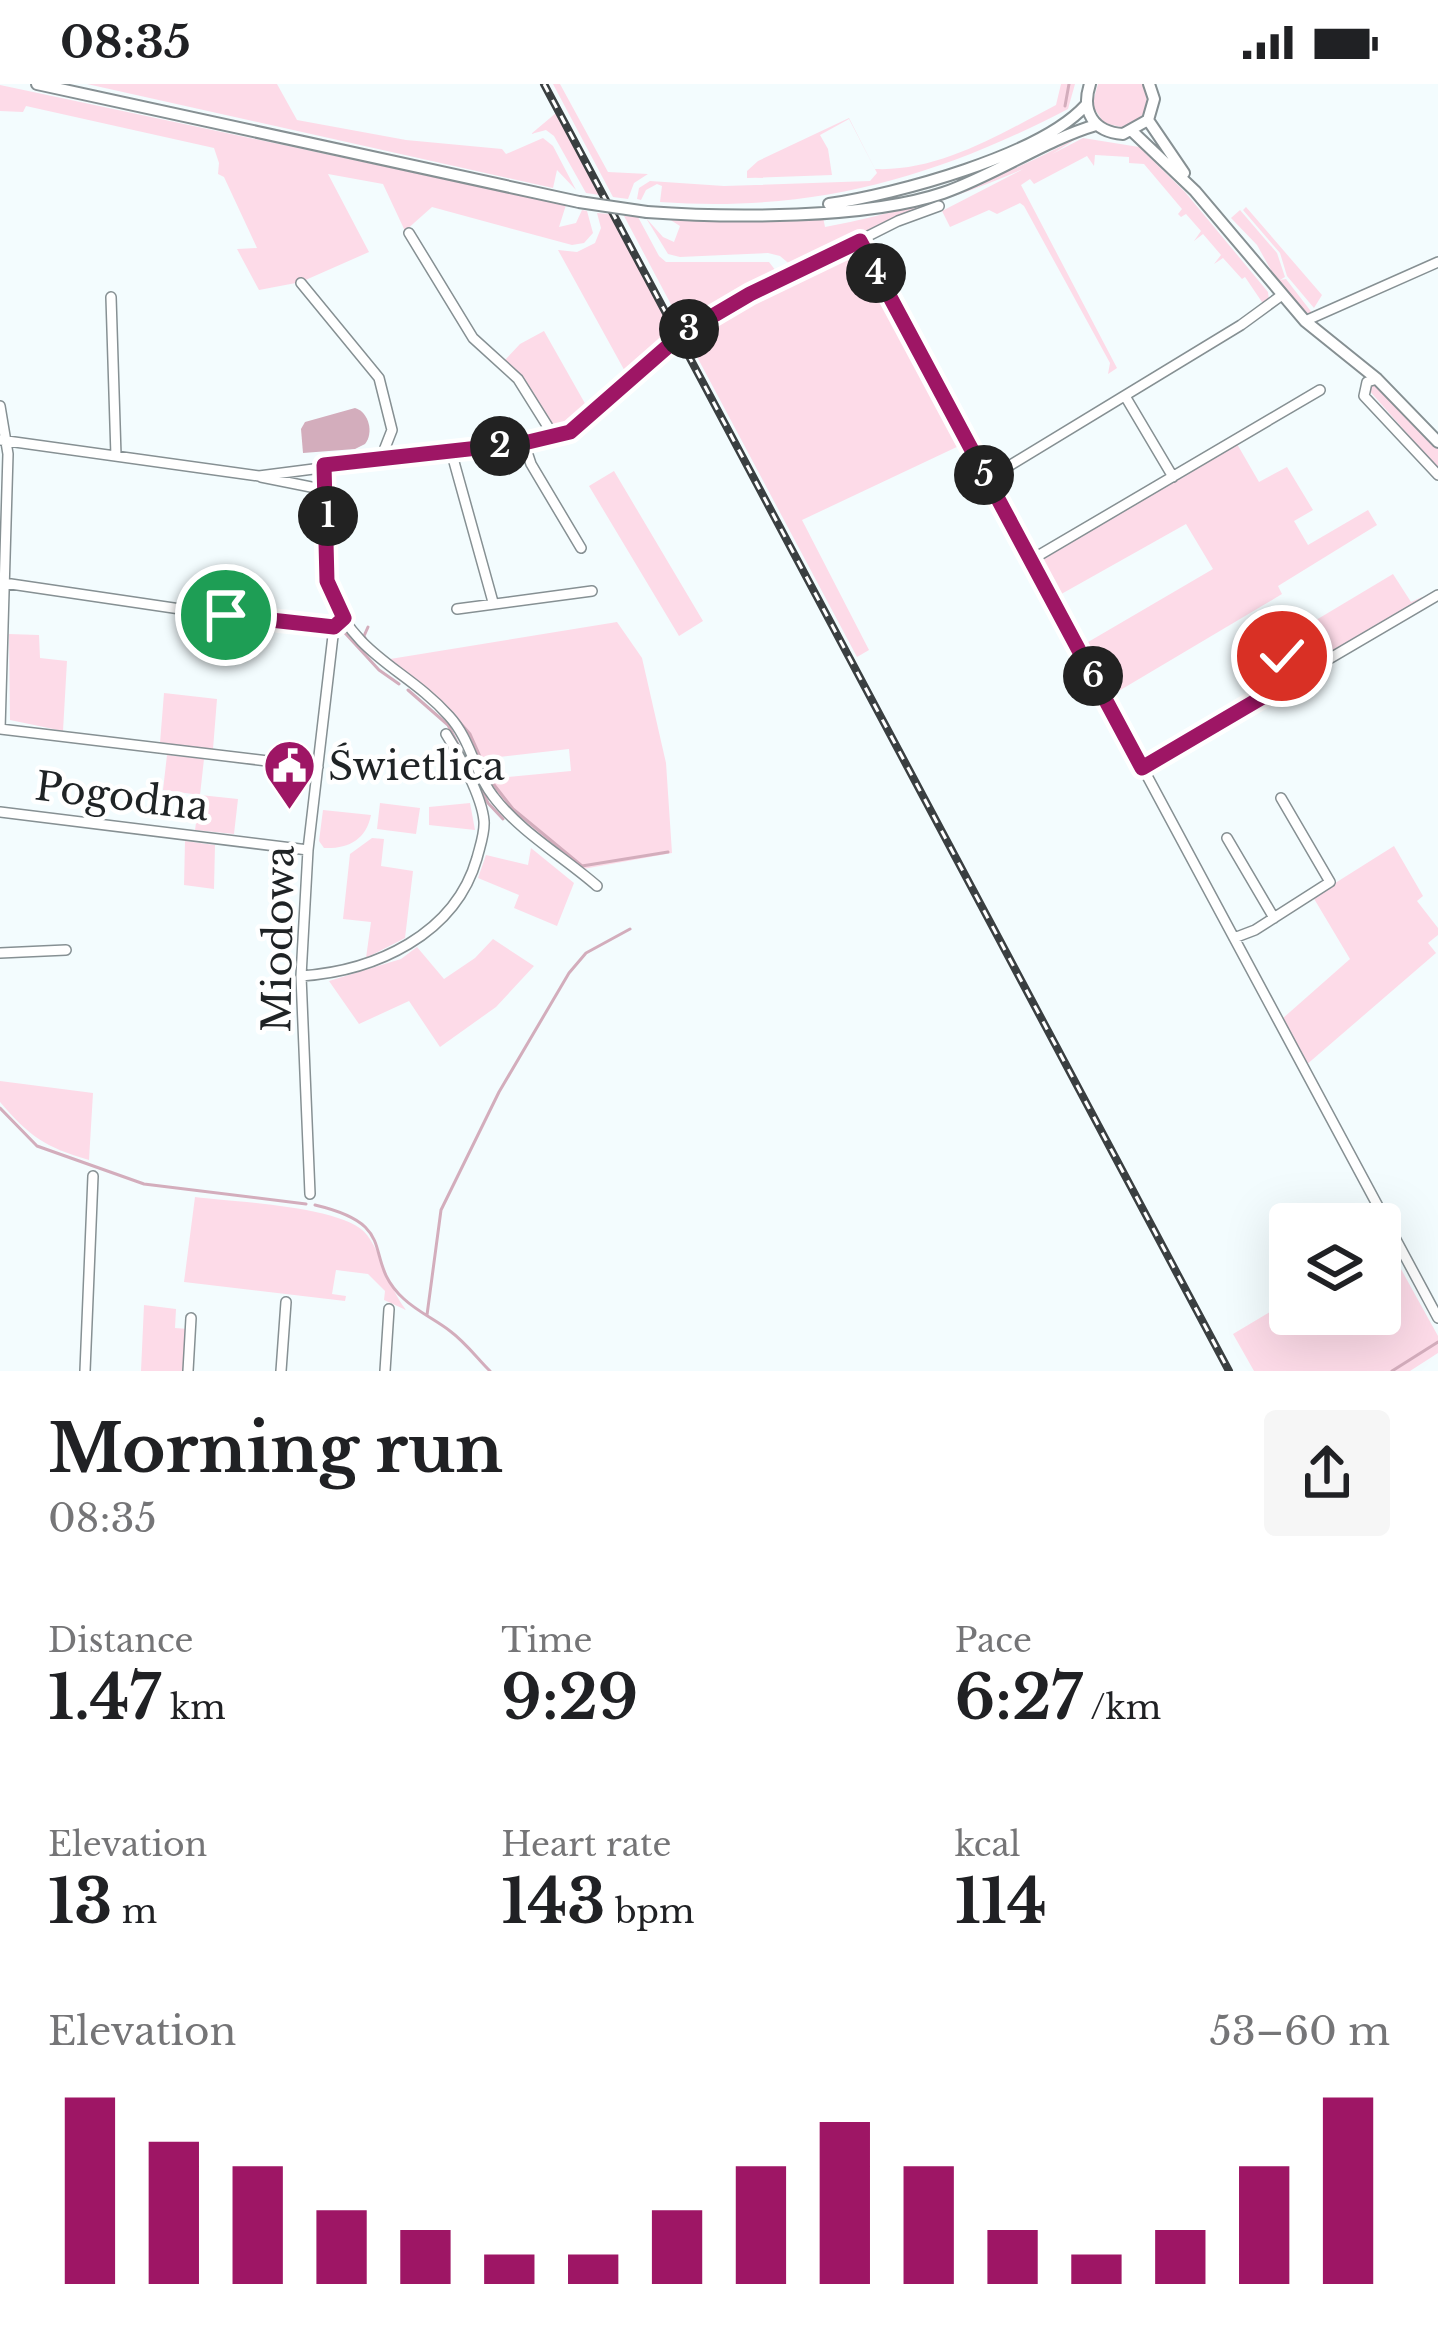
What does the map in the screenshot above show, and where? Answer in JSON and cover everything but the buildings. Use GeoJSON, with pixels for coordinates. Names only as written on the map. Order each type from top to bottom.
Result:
{"type":"FeatureCollection","features":[{"type":"Feature","properties":{"kind":"main road"},"geometry":{"type":"LineString","coordinates":[[37,84],[579,202],[647,212],[756,214],[875,208],[923,199],[990,175],[1096,125]]}},
{"type":"Feature","properties":{"kind":"main road"},"geometry":{"type":"LineString","coordinates":[[756,214],[864,199],[933,181],[1030,141],[1072,118],[1086,105],[1090,84]]}},
{"type":"Feature","properties":{"kind":"main road"},"geometry":{"type":"LineString","coordinates":[[1086,105],[1096,125],[1113,134],[1132,132],[1148,119],[1153,86]]}},
{"type":"Feature","properties":{"kind":"main road"},"geometry":{"type":"LineString","coordinates":[[1148,119],[1196,191],[1305,321],[1377,379],[1438,442]]}},
{"type":"Feature","properties":{"kind":"main road"},"geometry":{"type":"LineString","coordinates":[[1132,132],[1196,191]]}},
{"type":"Feature","properties":{"kind":"street"},"geometry":{"type":"LineString","coordinates":[[259,476],[554,438],[585,422],[678,337],[750,294],[898,221],[939,206]]}},
{"type":"Feature","properties":{"kind":"street"},"geometry":{"type":"LineString","coordinates":[[409,233],[473,338],[518,379],[554,438]]}},
{"type":"Feature","properties":{"kind":"street"},"geometry":{"type":"LineString","coordinates":[[860,241],[1438,1318]]}},
{"type":"Feature","properties":{"kind":"street"},"geometry":{"type":"LineString","coordinates":[[1305,321],[1438,262]]}},
{"type":"Feature","properties":{"kind":"street"},"geometry":{"type":"LineString","coordinates":[[301,283],[379,378],[392,430],[381,458]]}},
{"type":"Feature","properties":{"kind":"street"},"geometry":{"type":"LineString","coordinates":[[986,479],[1261,313],[1282,295]]}},
{"type":"Feature","properties":{"kind":"street"},"geometry":{"type":"LineString","coordinates":[[111,297],[116,456]]}},
{"type":"Feature","properties":{"kind":"street"},"geometry":{"type":"LineString","coordinates":[[1377,379],[1367,382],[1364,396],[1438,475]]}},
{"type":"Feature","properties":{"kind":"street"},"geometry":{"type":"LineString","coordinates":[[1036,557],[1320,391]]}},
{"type":"Feature","properties":{"kind":"street"},"geometry":{"type":"LineString","coordinates":[[1125,396],[1173,476]]}},
{"type":"Feature","properties":{"kind":"street"},"geometry":{"type":"LineString","coordinates":[[0,406],[4,584],[0,730],[318,767]]}},
{"type":"Feature","properties":{"kind":"street"},"geometry":{"type":"LineString","coordinates":[[3,440],[326,490]]}},
{"type":"Feature","properties":{"kind":"street"},"geometry":{"type":"LineString","coordinates":[[524,443],[531,464],[581,548]]}},
{"type":"Feature","properties":{"kind":"street"},"geometry":{"type":"LineString","coordinates":[[451,451],[493,602]]}},
{"type":"Feature","properties":{"kind":"street"},"geometry":{"type":"LineString","coordinates":[[324,465],[327,581],[346,621],[377,660],[435,702],[456,724],[491,795],[502,807],[597,886]]}},
{"type":"Feature","properties":{"kind":"street"},"geometry":{"type":"LineString","coordinates":[[4,584],[248,619],[334,627],[346,621]]}},
{"type":"Feature","properties":{"kind":"street"},"geometry":{"type":"LineString","coordinates":[[457,609],[592,591]]}},
{"type":"Feature","properties":{"kind":"street"},"geometry":{"type":"LineString","coordinates":[[1142,768],[1438,596]]}},
{"type":"Feature","properties":{"kind":"street","name":"Miodowa"},"geometry":{"type":"LineString","coordinates":[[310,1194],[301,976],[308,850],[334,627]]}},
{"type":"Feature","properties":{"kind":"street"},"geometry":{"type":"LineString","coordinates":[[1273,640],[1295,678]]}},
{"type":"Feature","properties":{"kind":"street"},"geometry":{"type":"LineString","coordinates":[[301,976],[352,969],[389,956],[440,919],[465,889],[482,843],[484,820],[446,734]]}},
{"type":"Feature","properties":{"kind":"street"},"geometry":{"type":"LineString","coordinates":[[1234,938],[1330,882],[1281,798]]}},
{"type":"Feature","properties":{"kind":"street","name":"Pogodna"},"geometry":{"type":"LineString","coordinates":[[0,812],[308,850]]}},
{"type":"Feature","properties":{"kind":"street"},"geometry":{"type":"LineString","coordinates":[[1227,838],[1274,918]]}},
{"type":"Feature","properties":{"kind":"street"},"geometry":{"type":"LineString","coordinates":[[0,953],[67,950]]}},
{"type":"Feature","properties":{"kind":"street"},"geometry":{"type":"LineString","coordinates":[[85,1371],[93,1176]]}},
{"type":"Feature","properties":{"kind":"street"},"geometry":{"type":"LineString","coordinates":[[281,1371],[286,1303]]}},
{"type":"Feature","properties":{"kind":"street"},"geometry":{"type":"LineString","coordinates":[[385,1371],[389,1309]]}},
{"type":"Feature","properties":{"kind":"street"},"geometry":{"type":"LineString","coordinates":[[188,1371],[191,1318]]}},
{"type":"Feature","properties":{"kind":"shaded area"},"geometry":{"type":"Polygon","coordinates":[[[87,84],[277,84],[297,120],[406,140],[502,149],[506,154],[543,138],[553,146],[576,190],[557,170],[553,188],[87,84]]]}},
{"type":"Feature","properties":{"kind":"shaded area"},"geometry":{"type":"Polygon","coordinates":[[[553,84],[560,84],[608,172],[648,174],[634,183],[628,199],[613,197],[553,84]]]}},
{"type":"Feature","properties":{"kind":"shaded area"},"geometry":{"type":"Polygon","coordinates":[[[1061,84],[1075,84],[1068,109],[921,172],[821,196],[769,202],[660,202],[662,186],[657,184],[637,199],[639,188],[650,181],[724,186],[870,181],[877,173],[849,119],[820,135],[828,149],[832,175],[747,178],[747,171],[758,161],[849,118],[875,169],[946,158],[1056,105],[1061,84]]]}},
{"type":"Feature","properties":{"kind":"shaded area"},"geometry":{"type":"Polygon","coordinates":[[[1098,84],[1142,84],[1147,98],[1142,116],[1125,128],[1104,123],[1092,105],[1098,84]]]}},
{"type":"Feature","properties":{"kind":"shaded area"},"geometry":{"type":"Polygon","coordinates":[[[0,85],[566,205],[559,227],[576,223],[582,210],[587,211],[593,233],[584,243],[572,245],[432,207],[405,231],[383,184],[328,174],[369,252],[301,282],[259,290],[237,249],[257,248],[224,177],[218,174],[214,148],[26,106],[23,112],[0,111],[0,85]]]}},
{"type":"Feature","properties":{"kind":"shaded area"},"geometry":{"type":"Polygon","coordinates":[[[556,113],[600,195],[586,193],[554,136],[546,130],[531,134],[556,113]]]}},
{"type":"Feature","properties":{"kind":"shaded area"},"geometry":{"type":"Polygon","coordinates":[[[1078,137],[1012,174],[893,220],[793,267],[768,253],[668,254],[646,218],[674,242],[680,226],[669,219],[823,217],[825,227],[955,192],[1078,137]]]}},
{"type":"Feature","properties":{"kind":"shaded area"},"geometry":{"type":"Polygon","coordinates":[[[1083,138],[1139,147],[1185,192],[1268,292],[1269,300],[1264,305],[1245,277],[1223,258],[1214,264],[1221,255],[1203,234],[1194,241],[1201,231],[1186,214],[1178,214],[1182,209],[1144,164],[1129,163],[1129,157],[1095,155],[1094,166],[1087,156],[1034,184],[1030,179],[1021,185],[1117,368],[1108,374],[1110,363],[1024,206],[1020,203],[997,214],[989,210],[950,227],[942,211],[1083,138]]]}},
{"type":"Feature","properties":{"kind":"shaded area"},"geometry":{"type":"Polygon","coordinates":[[[1246,207],[1322,295],[1314,308],[1287,276],[1280,253],[1243,210],[1246,207]]]}},
{"type":"Feature","properties":{"kind":"shaded area"},"geometry":{"type":"Polygon","coordinates":[[[1240,210],[1277,253],[1285,277],[1280,280],[1286,279],[1313,314],[1308,317],[1277,281],[1257,245],[1231,218],[1240,210]]]}},
{"type":"Feature","properties":{"kind":"shaded area"},"geometry":{"type":"Polygon","coordinates":[[[597,213],[610,214],[673,334],[627,375],[558,250],[577,252],[595,243],[601,228],[597,213]]]}},
{"type":"Feature","properties":{"kind":"shaded area"},"geometry":{"type":"Polygon","coordinates":[[[624,216],[638,217],[666,262],[769,262],[776,271],[774,278],[683,327],[624,216]]]}},
{"type":"Feature","properties":{"kind":"shaded area"},"geometry":{"type":"Polygon","coordinates":[[[843,257],[862,260],[961,445],[802,520],[869,650],[857,657],[687,338],[843,257]]]}},
{"type":"Feature","properties":{"kind":"shaded area"},"geometry":{"type":"Polygon","coordinates":[[[544,331],[587,407],[553,428],[534,395],[504,361],[520,344],[544,331]]]}},
{"type":"Feature","properties":{"kind":"shaded area"},"geometry":{"type":"Polygon","coordinates":[[[1373,384],[1438,449],[1438,469],[1368,389],[1373,384]]]}},
{"type":"Feature","properties":{"kind":"shaded area"},"geometry":{"type":"Polygon","coordinates":[[[355,408],[369,423],[365,444],[303,453],[305,422],[355,408]]]}},
{"type":"Feature","properties":{"kind":"shaded area"},"geometry":{"type":"Polygon","coordinates":[[[1237,444],[1259,482],[1287,467],[1313,510],[1294,521],[1308,545],[1368,510],[1377,525],[1278,586],[1282,594],[1112,695],[1083,645],[1213,569],[1186,524],[1056,597],[1036,562],[1237,444]]]}},
{"type":"Feature","properties":{"kind":"shaded area"},"geometry":{"type":"Polygon","coordinates":[[[614,471],[703,621],[679,636],[589,486],[614,471]]]}},
{"type":"Feature","properties":{"kind":"shaded area"},"geometry":{"type":"Polygon","coordinates":[[[1393,574],[1411,602],[1422,597],[1422,601],[1300,672],[1281,641],[1393,574]]]}},
{"type":"Feature","properties":{"kind":"shaded area"},"geometry":{"type":"Polygon","coordinates":[[[617,622],[642,658],[666,763],[672,853],[583,869],[515,815],[489,784],[498,778],[571,771],[569,749],[491,758],[494,767],[483,769],[458,719],[384,660],[617,622]]]}},
{"type":"Feature","properties":{"kind":"shaded area"},"geometry":{"type":"Polygon","coordinates":[[[9,634],[39,635],[40,658],[67,661],[63,731],[10,720],[9,634]]]}},
{"type":"Feature","properties":{"kind":"shaded area"},"geometry":{"type":"Polygon","coordinates":[[[164,693],[217,699],[213,749],[160,743],[164,693]]]}},
{"type":"Feature","properties":{"kind":"shaded area"},"geometry":{"type":"Polygon","coordinates":[[[167,755],[204,759],[200,795],[163,790],[167,755]]]}},
{"type":"Feature","properties":{"kind":"shaded area"},"geometry":{"type":"Polygon","coordinates":[[[200,795],[238,799],[234,834],[195,830],[200,795]]]}},
{"type":"Feature","properties":{"kind":"shaded area"},"geometry":{"type":"Polygon","coordinates":[[[380,803],[420,808],[416,834],[377,829],[380,803]]]}},
{"type":"Feature","properties":{"kind":"shaded area"},"geometry":{"type":"Polygon","coordinates":[[[470,803],[475,830],[429,825],[429,807],[470,803]]]}},
{"type":"Feature","properties":{"kind":"shaded area"},"geometry":{"type":"Polygon","coordinates":[[[323,810],[371,815],[355,841],[324,848],[319,841],[323,810]]]}},
{"type":"Feature","properties":{"kind":"shaded area"},"geometry":{"type":"Polygon","coordinates":[[[372,838],[384,839],[381,866],[413,871],[405,938],[366,958],[371,922],[343,919],[350,854],[372,838]]]}},
{"type":"Feature","properties":{"kind":"shaded area"},"geometry":{"type":"Polygon","coordinates":[[[185,841],[215,845],[214,889],[184,885],[185,841]]]}},
{"type":"Feature","properties":{"kind":"shaded area"},"geometry":{"type":"Polygon","coordinates":[[[1394,846],[1423,896],[1417,901],[1438,928],[1438,935],[1428,943],[1436,953],[1305,1066],[1282,1019],[1350,959],[1313,897],[1394,846]]]}},
{"type":"Feature","properties":{"kind":"shaded area"},"geometry":{"type":"Polygon","coordinates":[[[531,848],[574,883],[557,926],[514,908],[519,895],[478,878],[486,855],[528,865],[531,848]]]}},
{"type":"Feature","properties":{"kind":"shaded area"},"geometry":{"type":"Polygon","coordinates":[[[493,939],[534,966],[496,1007],[440,1047],[409,1001],[359,1024],[329,981],[401,959],[417,947],[444,979],[493,939]]]}},
{"type":"Feature","properties":{"kind":"shaded area"},"geometry":{"type":"Polygon","coordinates":[[[0,1081],[93,1093],[89,1160],[49,1145],[20,1124],[0,1102],[0,1081]]]}},
{"type":"Feature","properties":{"kind":"shaded area"},"geometry":{"type":"Polygon","coordinates":[[[195,1197],[313,1212],[355,1225],[373,1244],[406,1310],[384,1300],[385,1291],[368,1274],[336,1270],[332,1294],[346,1296],[345,1301],[184,1282],[195,1197]]]}},
{"type":"Feature","properties":{"kind":"shaded area"},"geometry":{"type":"Polygon","coordinates":[[[1401,1269],[1438,1336],[1438,1353],[1410,1371],[1254,1371],[1233,1334],[1269,1313],[1269,1335],[1401,1335],[1401,1269]]]}},
{"type":"Feature","properties":{"kind":"shaded area"},"geometry":{"type":"Polygon","coordinates":[[[144,1305],[176,1309],[175,1328],[188,1329],[185,1371],[141,1371],[144,1305]]]}},
{"type":"Feature","properties":{"kind":"waterway"},"geometry":{"type":"LineString","coordinates":[[1065,106],[1069,84]]}},
{"type":"Feature","properties":{"kind":"waterway"},"geometry":{"type":"LineString","coordinates":[[367,642],[368,627]]}},
{"type":"Feature","properties":{"kind":"waterway"},"geometry":{"type":"LineString","coordinates":[[345,633],[399,684]]}},
{"type":"Feature","properties":{"kind":"waterway"},"geometry":{"type":"LineString","coordinates":[[408,690],[448,725],[488,803],[503,819]]}},
{"type":"Feature","properties":{"kind":"waterway"},"geometry":{"type":"LineString","coordinates":[[448,709],[470,734],[486,770]]}},
{"type":"Feature","properties":{"kind":"waterway"},"geometry":{"type":"LineString","coordinates":[[491,781],[513,809],[582,866],[668,852]]}},
{"type":"Feature","properties":{"kind":"waterway"},"geometry":{"type":"LineString","coordinates":[[427,1315],[441,1210],[499,1092],[569,973],[586,953],[630,929]]}},
{"type":"Feature","properties":{"kind":"waterway"},"geometry":{"type":"LineString","coordinates":[[0,1108],[37,1146],[144,1184],[306,1204]]}},
{"type":"Feature","properties":{"kind":"waterway"},"geometry":{"type":"LineString","coordinates":[[315,1205],[360,1223],[376,1244],[391,1284],[404,1299],[455,1335],[490,1371]]}},
{"type":"Feature","properties":{"kind":"waterway"},"geometry":{"type":"LineString","coordinates":[[1392,1371],[1438,1342]]}},
{"type":"Feature","properties":{"kind":"railway"},"geometry":{"type":"LineString","coordinates":[[544,84],[1229,1371]]}},
{"type":"Feature","properties":{"kind":"place","name":"Świetlica"},"geometry":{"type":"Point","coordinates":[289,812]}},
{"type":"Feature","properties":{"kind":"route"},"geometry":{"type":"LineString","coordinates":[[226,615],[334,627],[344,618],[327,581],[324,465],[524,443],[570,432],[682,334],[750,294],[860,241],[1142,768],[1295,678],[1282,656]]}}]}
